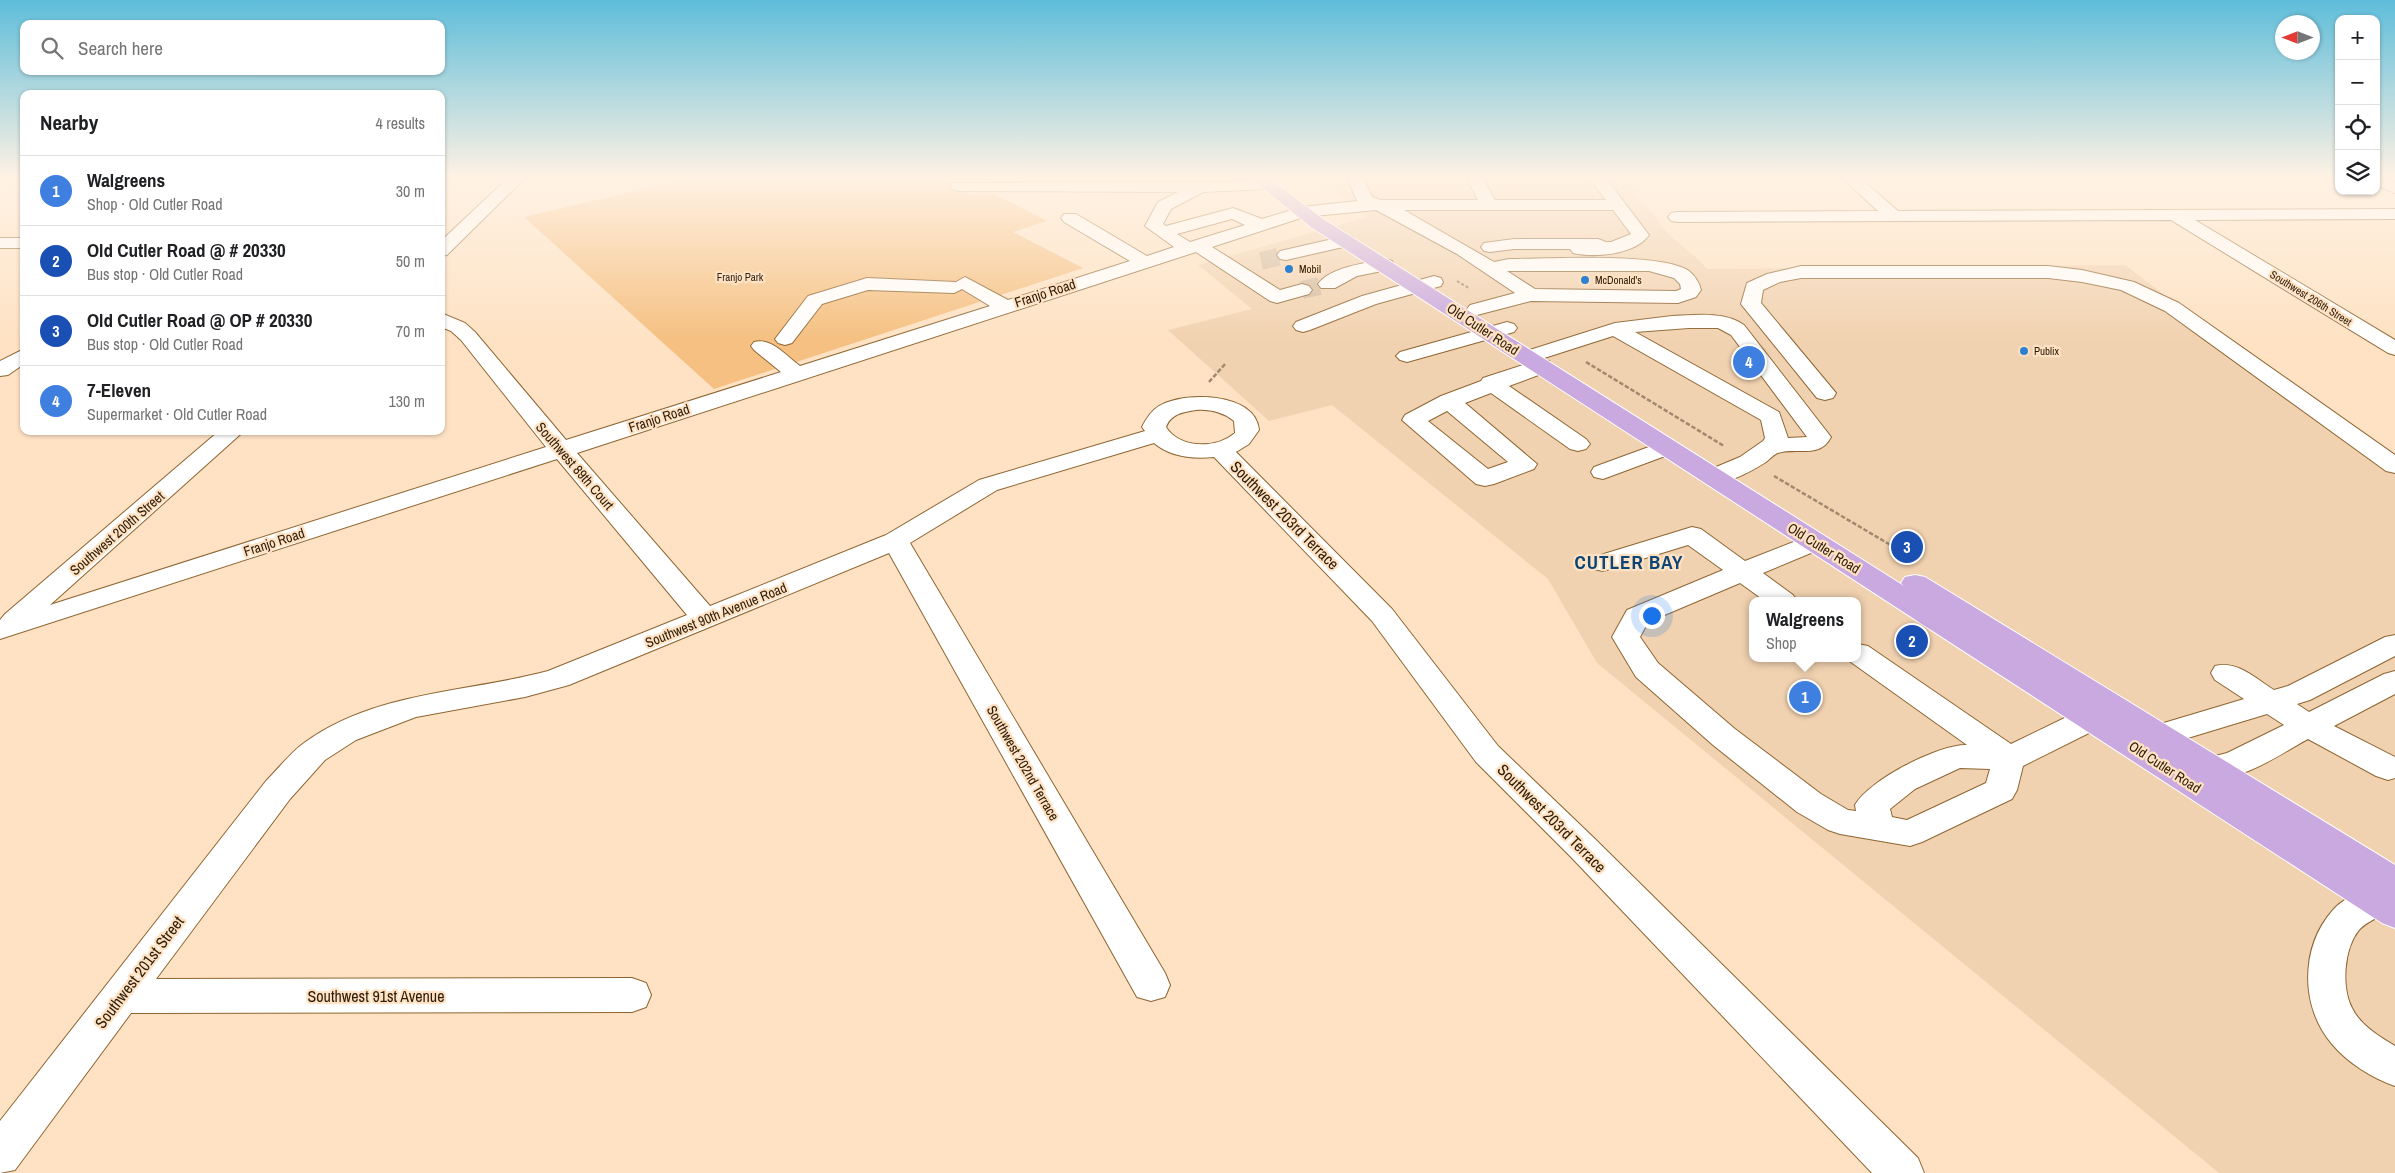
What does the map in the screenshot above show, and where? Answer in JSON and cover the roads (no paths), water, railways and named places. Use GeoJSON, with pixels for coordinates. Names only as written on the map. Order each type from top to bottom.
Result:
{"type":"FeatureCollection","features":[{"type":"Feature","properties":{"kind":"main road","name":"Old Cutler Road"},"geometry":{"type":"LineString","coordinates":[[1335,232],[1346,241],[1385,265],[1431,273]]}},
{"type":"Feature","properties":{"kind":"main road","name":"Old Cutler Road"},"geometry":{"type":"LineString","coordinates":[[1350,232],[1431,273],[1469,312],[1499,330],[1537,358],[1825,538],[2212,768],[2287,818],[2389,899]]}},
{"type":"Feature","properties":{"kind":"main road","name":"Old Cutler Road"},"geometry":{"type":"LineString","coordinates":[[1825,538],[2090,719],[2389,899]]}},
{"type":"Feature","properties":{"kind":"main road"},"geometry":{"type":"LineString","coordinates":[[2126,742],[2153,748],[2164,755],[2193,767],[2212,768]]}},
{"type":"Feature","properties":{"kind":"street"},"geometry":{"type":"LineString","coordinates":[[445,245],[459,232]]}},
{"type":"Feature","properties":{"kind":"street"},"geometry":{"type":"LineString","coordinates":[[1093,232],[1144,262]]}},
{"type":"Feature","properties":{"kind":"street"},"geometry":{"type":"LineString","coordinates":[[1163,232],[1232,268],[1277,297],[1302,290]]}},
{"type":"Feature","properties":{"kind":"street","name":"Franjo Road"},"geometry":{"type":"LineString","coordinates":[[2,631],[1238,232]]}},
{"type":"Feature","properties":{"kind":"street"},"geometry":{"type":"LineString","coordinates":[[1435,232],[1475,251],[1491,268],[1531,295]]}},
{"type":"Feature","properties":{"kind":"street"},"geometry":{"type":"LineString","coordinates":[[1303,326],[1431,273],[1475,251],[1514,244],[1620,245],[1640,235],[1639,232]]}},
{"type":"Feature","properties":{"kind":"street","name":"Southwest 206th Street"},"geometry":{"type":"LineString","coordinates":[[2202,232],[2395,349]]}},
{"type":"Feature","properties":{"kind":"street"},"geometry":{"type":"LineString","coordinates":[[1286,255],[1346,241]]}},
{"type":"Feature","properties":{"kind":"street"},"geometry":{"type":"LineString","coordinates":[[0,243],[20,243]]}},
{"type":"Feature","properties":{"kind":"street"},"geometry":{"type":"LineString","coordinates":[[1232,268],[1254,263]]}},
{"type":"Feature","properties":{"kind":"street"},"geometry":{"type":"LineString","coordinates":[[1328,284],[1351,272],[1385,265]]}},
{"type":"Feature","properties":{"kind":"street"},"geometry":{"type":"LineString","coordinates":[[1469,312],[1531,295],[1684,295],[1689,293],[1690,286],[1686,278],[1674,270],[1650,266],[1526,265],[1491,268]]}},
{"type":"Feature","properties":{"kind":"street"},"geometry":{"type":"LineString","coordinates":[[1526,265],[1548,269],[1630,269],[1669,276],[1678,288],[1672,292],[1656,296]]}},
{"type":"Feature","properties":{"kind":"street"},"geometry":{"type":"LineString","coordinates":[[1825,393],[1752,304],[1754,288],[1774,278],[1800,272],[2048,272],[2074,275],[2127,286],[2172,307],[2395,466]]}},
{"type":"Feature","properties":{"kind":"street"},"geometry":{"type":"LineString","coordinates":[[785,339],[815,300],[867,284],[960,285],[1004,306]]}},
{"type":"Feature","properties":{"kind":"street","name":"Southwest 89th Court"},"geometry":{"type":"LineString","coordinates":[[445,321],[458,327],[468,336],[706,619]]}},
{"type":"Feature","properties":{"kind":"street"},"geometry":{"type":"LineString","coordinates":[[1449,401],[1491,383],[1537,358],[1615,329],[1631,325],[1696,322],[1725,323],[1733,326],[1740,332],[1819,437],[1818,441],[1812,444],[1772,446]]}},
{"type":"Feature","properties":{"kind":"street"},"geometry":{"type":"LineString","coordinates":[[1615,329],[1771,417],[1777,439],[1772,446],[1723,473]]}},
{"type":"Feature","properties":{"kind":"street"},"geometry":{"type":"LineString","coordinates":[[1407,356],[1499,330]]}},
{"type":"Feature","properties":{"kind":"street"},"geometry":{"type":"LineString","coordinates":[[761,346],[796,374]]}},
{"type":"Feature","properties":{"kind":"street"},"geometry":{"type":"LineString","coordinates":[[0,370],[20,358]]}},
{"type":"Feature","properties":{"kind":"street"},"geometry":{"type":"LineString","coordinates":[[1491,383],[1578,444]]}},
{"type":"Feature","properties":{"kind":"street"},"geometry":{"type":"LineString","coordinates":[[1188,404],[1218,405],[1241,415],[1247,422],[1248,430],[1243,438],[1234,444],[1220,449],[1205,450],[1176,447],[1157,435],[1154,427],[1163,413],[1188,404]]}},
{"type":"Feature","properties":{"kind":"street","name":"Southwest 200th Street"},"geometry":{"type":"LineString","coordinates":[[2,631],[228,435]]}},
{"type":"Feature","properties":{"kind":"street","name":"Southwest 90th Avenue Road"},"geometry":{"type":"LineString","coordinates":[[278,790],[314,752],[345,732],[378,718],[413,708],[525,688],[558,678],[895,541],[988,485],[1157,435]]}},
{"type":"Feature","properties":{"kind":"street"},"geometry":{"type":"LineString","coordinates":[[1603,472],[1677,444]]}},
{"type":"Feature","properties":{"kind":"street","name":"Southwest 203rd Terrace"},"geometry":{"type":"LineString","coordinates":[[1220,449],[1382,615],[1487,754],[1583,848],[1902,1173]]}},
{"type":"Feature","properties":{"kind":"street"},"geometry":{"type":"LineString","coordinates":[[1603,563],[1692,535],[1777,597]]}},
{"type":"Feature","properties":{"kind":"street"},"geometry":{"type":"LineString","coordinates":[[1825,538],[1637,616],[1626,637],[1647,670],[1724,737],[1808,803],[1840,821],[1910,833],[2000,790],[2009,759]]}},
{"type":"Feature","properties":{"kind":"street","name":"Southwest 202nd Terrace"},"geometry":{"type":"LineString","coordinates":[[895,541],[1151,985]]}},
{"type":"Feature","properties":{"kind":"street"},"geometry":{"type":"LineString","coordinates":[[2158,736],[2299,693],[2395,644]]}},
{"type":"Feature","properties":{"kind":"street"},"geometry":{"type":"LineString","coordinates":[[1861,655],[2009,759]]}},
{"type":"Feature","properties":{"kind":"street"},"geometry":{"type":"LineString","coordinates":[[2226,673],[2307,725],[2388,768]]}},
{"type":"Feature","properties":{"kind":"street"},"geometry":{"type":"LineString","coordinates":[[2212,768],[2235,763],[2395,681]]}},
{"type":"Feature","properties":{"kind":"street"},"geometry":{"type":"LineString","coordinates":[[1877,828],[1872,805],[1903,781],[1956,756],[2009,759],[2090,719]]}},
{"type":"Feature","properties":{"kind":"street","name":"Southwest 201st Street"},"geometry":{"type":"LineString","coordinates":[[0,1155],[278,790]]}},
{"type":"Feature","properties":{"kind":"street"},"geometry":{"type":"LineString","coordinates":[[2389,899],[2352,915],[2345,921],[2335,938],[2327,977],[2329,1006],[2344,1030],[2367,1052],[2395,1068]]}},
{"type":"Feature","properties":{"kind":"street","name":"Southwest 91st Avenue"},"geometry":{"type":"LineString","coordinates":[[120,996],[632,995]]}},
{"type":"Feature","properties":{"kind":"tunnel"},"geometry":{"type":"LineString","coordinates":[[1261,261],[1286,255]]}},
{"type":"Feature","properties":{"kind":"tunnel"},"geometry":{"type":"LineString","coordinates":[[1302,290],[1328,284]]}},
{"type":"Feature","properties":{"kind":"place","name":"Mobil"},"geometry":{"type":"Point","coordinates":[1289,269]}},
{"type":"Feature","properties":{"kind":"place","name":"McDonald's"},"geometry":{"type":"Point","coordinates":[1585,280]}},
{"type":"Feature","properties":{"kind":"place","name":"Publix"},"geometry":{"type":"Point","coordinates":[2024,351]}},
{"type":"Feature","properties":{"kind":"place","name":"7-Eleven"},"geometry":{"type":"Point","coordinates":[1749,362]}},
{"type":"Feature","properties":{"kind":"place","name":"Old Cutler Road @ OP # 20330"},"geometry":{"type":"Point","coordinates":[1907,547]}},
{"type":"Feature","properties":{"kind":"place","name":"Old Cutler Road @ # 20330"},"geometry":{"type":"Point","coordinates":[1912,641]}},
{"type":"Feature","properties":{"kind":"place","name":"Walgreens"},"geometry":{"type":"Point","coordinates":[1805,697]}},
{"type":"Feature","properties":{"kind":"district","name":"CUTLER BAY"},"geometry":{"type":"Point","coordinates":[1629,562]}},
{"type":"Feature","properties":{"kind":"park label","name":"Franjo Park"},"geometry":{"type":"Point","coordinates":[740,277]}}]}
